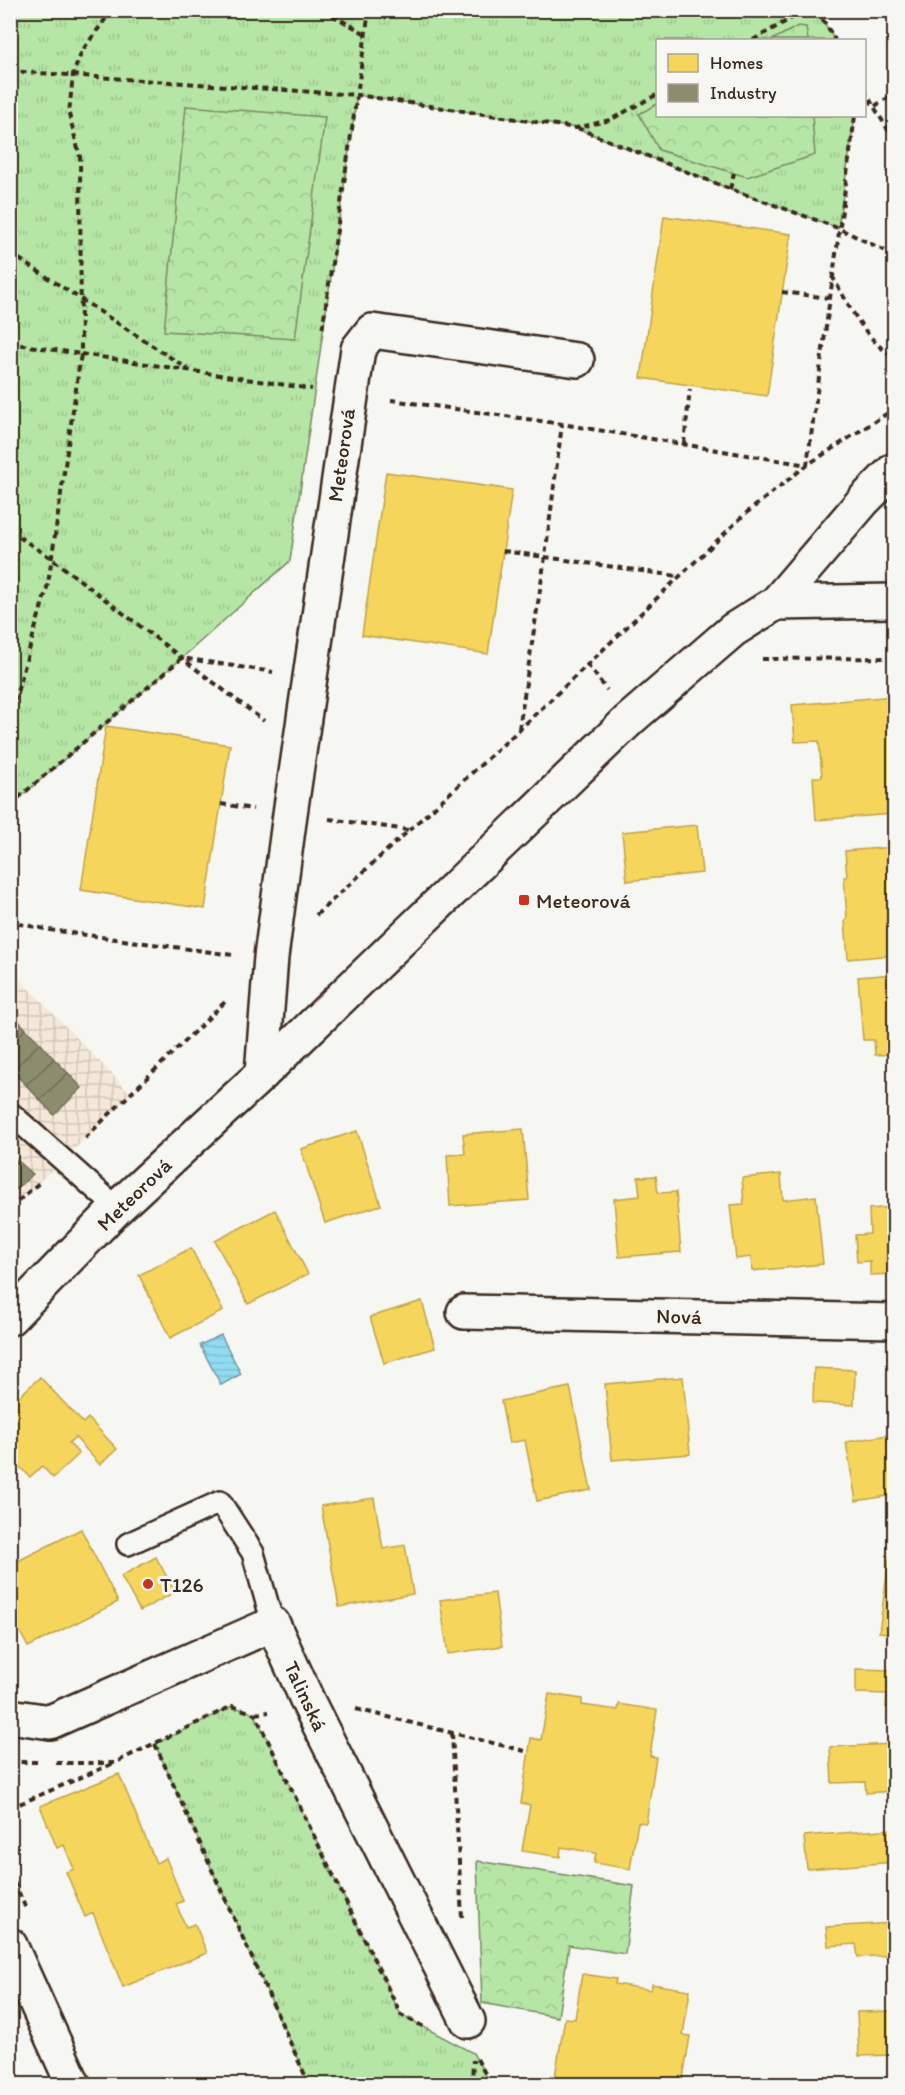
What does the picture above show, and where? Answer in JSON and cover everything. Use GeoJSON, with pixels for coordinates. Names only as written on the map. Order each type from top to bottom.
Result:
{"type":"FeatureCollection","features":[{"type":"Feature","properties":{"kind":"street","name":"Meteorová"},"geometry":{"type":"LineString","coordinates":[[262,1074],[271,957],[296,767],[358,349],[372,330],[577,360]]}},
{"type":"Feature","properties":{"kind":"street","name":"Meteorová"},"geometry":{"type":"LineString","coordinates":[[10,1318],[117,1208],[262,1074],[629,720],[733,630],[776,603],[864,500],[894,470]]}},
{"type":"Feature","properties":{"kind":"street"},"geometry":{"type":"LineString","coordinates":[[776,603],[894,601]]}},
{"type":"Feature","properties":{"kind":"street","name":"Nová"},"geometry":{"type":"LineString","coordinates":[[464,1312],[894,1321]]}},
{"type":"Feature","properties":{"kind":"street"},"geometry":{"type":"LineString","coordinates":[[10,1716],[50,1722],[273,1624]]}},
{"type":"Feature","properties":{"kind":"street","name":"Talinská"},"geometry":{"type":"LineString","coordinates":[[273,1624],[309,1704],[468,2021]]}},
{"type":"Feature","properties":{"kind":"street"},"geometry":{"type":"LineString","coordinates":[[10,1946],[74,2085]]}},
{"type":"Feature","properties":{"kind":"lane"},"geometry":{"type":"LineString","coordinates":[[10,1113],[117,1208]]}},
{"type":"Feature","properties":{"kind":"lane"},"geometry":{"type":"LineString","coordinates":[[128,1544],[220,1502],[253,1553],[273,1624]]}},
{"type":"Feature","properties":{"kind":"path"},"geometry":{"type":"LineString","coordinates":[[323,10],[366,34]]}},
{"type":"Feature","properties":{"kind":"path"},"geometry":{"type":"LineString","coordinates":[[320,342],[369,10]]}},
{"type":"Feature","properties":{"kind":"path"},"geometry":{"type":"LineString","coordinates":[[755,39],[807,10]]}},
{"type":"Feature","properties":{"kind":"path"},"geometry":{"type":"LineString","coordinates":[[817,10],[834,39]]}},
{"type":"Feature","properties":{"kind":"path"},"geometry":{"type":"LineString","coordinates":[[10,71],[357,94],[576,128],[730,189],[838,228],[894,255]]}},
{"type":"Feature","properties":{"kind":"path"},"geometry":{"type":"LineString","coordinates":[[866,93],[894,140]]}},
{"type":"Feature","properties":{"kind":"path"},"geometry":{"type":"LineString","coordinates":[[875,106],[894,94]]}},
{"type":"Feature","properties":{"kind":"path"},"geometry":{"type":"LineString","coordinates":[[576,128],[610,120],[656,95]]}},
{"type":"Feature","properties":{"kind":"path"},"geometry":{"type":"LineString","coordinates":[[730,189],[734,173]]}},
{"type":"Feature","properties":{"kind":"path"},"geometry":{"type":"LineString","coordinates":[[10,252],[189,370]]}},
{"type":"Feature","properties":{"kind":"path"},"geometry":{"type":"LineString","coordinates":[[832,276],[860,324],[888,354],[894,357]]}},
{"type":"Feature","properties":{"kind":"path"},"geometry":{"type":"LineString","coordinates":[[782,292],[829,298]]}},
{"type":"Feature","properties":{"kind":"path"},"geometry":{"type":"LineString","coordinates":[[10,717],[48,584],[81,354],[11,345]]}},
{"type":"Feature","properties":{"kind":"path"},"geometry":{"type":"LineString","coordinates":[[312,400],[313,389]]}},
{"type":"Feature","properties":{"kind":"path"},"geometry":{"type":"LineString","coordinates":[[684,444],[690,389]]}},
{"type":"Feature","properties":{"kind":"path"},"geometry":{"type":"LineString","coordinates":[[314,917],[519,730],[745,514],[807,465],[894,409]]}},
{"type":"Feature","properties":{"kind":"path"},"geometry":{"type":"LineString","coordinates":[[519,730],[562,424]]}},
{"type":"Feature","properties":{"kind":"path"},"geometry":{"type":"LineString","coordinates":[[10,531],[51,558],[268,725],[270,714]]}},
{"type":"Feature","properties":{"kind":"path"},"geometry":{"type":"LineString","coordinates":[[503,551],[678,576]]}},
{"type":"Feature","properties":{"kind":"path"},"geometry":{"type":"LineString","coordinates":[[10,805],[182,658],[275,673],[277,662]]}},
{"type":"Feature","properties":{"kind":"path"},"geometry":{"type":"LineString","coordinates":[[760,659],[894,658]]}},
{"type":"Feature","properties":{"kind":"path"},"geometry":{"type":"LineString","coordinates":[[10,917],[20,924],[50,930],[237,956]]}},
{"type":"Feature","properties":{"kind":"path"},"geometry":{"type":"LineString","coordinates":[[10,1208],[63,1160],[271,957]]}},
{"type":"Feature","properties":{"kind":"path"},"geometry":{"type":"LineString","coordinates":[[10,1808],[114,1763],[232,1706],[255,1714],[309,1704],[353,1708],[529,1752]]}},
{"type":"Feature","properties":{"kind":"path"},"geometry":{"type":"LineString","coordinates":[[255,1714],[400,2015],[432,2031]]}},
{"type":"Feature","properties":{"kind":"path"},"geometry":{"type":"LineString","coordinates":[[452,1733],[463,1929]]}},
{"type":"Feature","properties":{"kind":"path"},"geometry":{"type":"LineString","coordinates":[[155,1744],[309,2085]]}},
{"type":"Feature","properties":{"kind":"path"},"geometry":{"type":"LineString","coordinates":[[10,1762],[114,1763]]}},
{"type":"Feature","properties":{"kind":"path"},"geometry":{"type":"LineString","coordinates":[[472,2085],[473,2053],[491,2085]]}},
{"type":"Feature","properties":{"kind":"shaded area"},"geometry":{"type":"Polygon","coordinates":[[[11,970],[131,1094],[11,1208],[11,970]]]}},
{"type":"Feature","properties":{"kind":"green space"},"geometry":{"type":"Polygon","coordinates":[[[11,11],[817,11],[834,39],[656,39],[656,117],[855,117],[838,228],[730,189],[576,128],[357,95],[290,561],[182,658],[11,805],[11,11]]]}},
{"type":"Feature","properties":{"kind":"green space"},"geometry":{"type":"Polygon","coordinates":[[[798,26],[806,27],[808,39],[774,39],[798,26]]]}},
{"type":"Feature","properties":{"kind":"green space"},"geometry":{"type":"Polygon","coordinates":[[[656,105],[656,117],[812,117],[815,155],[747,177],[659,150],[639,114],[656,105]]]}},
{"type":"Feature","properties":{"kind":"green space"},"geometry":{"type":"Polygon","coordinates":[[[186,106],[325,117],[295,339],[164,331],[186,106]]]}},
{"type":"Feature","properties":{"kind":"green space"},"geometry":{"type":"Polygon","coordinates":[[[232,1706],[255,1714],[401,2015],[473,2053],[491,2084],[309,2084],[155,1744],[232,1706]]]}},
{"type":"Feature","properties":{"kind":"green space"},"geometry":{"type":"Polygon","coordinates":[[[477,1861],[634,1886],[625,1954],[569,1945],[558,2017],[482,2003],[477,1861]]]}},
{"type":"Feature","properties":{"kind":"water"},"geometry":{"type":"Polygon","coordinates":[[[221,1335],[241,1374],[221,1385],[200,1345],[221,1335]]]}},
{"type":"Feature","properties":{"kind":"building: Homes"},"geometry":{"type":"Polygon","coordinates":[[[664,216],[791,234],[767,396],[641,378],[664,216]]]}},
{"type":"Feature","properties":{"kind":"building: Homes"},"geometry":{"type":"Polygon","coordinates":[[[386,472],[512,490],[488,654],[362,635],[386,472]]]}},
{"type":"Feature","properties":{"kind":"building: Homes"},"geometry":{"type":"Polygon","coordinates":[[[894,696],[894,814],[816,820],[813,777],[822,777],[819,741],[795,742],[792,705],[894,696]]]}},
{"type":"Feature","properties":{"kind":"building: Homes"},"geometry":{"type":"Polygon","coordinates":[[[106,726],[230,745],[205,909],[81,890],[106,726]]]}},
{"type":"Feature","properties":{"kind":"building: Homes"},"geometry":{"type":"Polygon","coordinates":[[[697,825],[702,873],[627,881],[622,832],[697,825]]]}},
{"type":"Feature","properties":{"kind":"building: Homes"},"geometry":{"type":"Polygon","coordinates":[[[893,847],[894,955],[848,959],[845,920],[847,919],[844,877],[847,877],[845,851],[893,847]]]}},
{"type":"Feature","properties":{"kind":"building: Homes"},"geometry":{"type":"Polygon","coordinates":[[[894,974],[894,1054],[875,1055],[874,1040],[863,1040],[858,977],[894,974]]]}},
{"type":"Feature","properties":{"kind":"building: Homes"},"geometry":{"type":"Polygon","coordinates":[[[523,1129],[529,1200],[450,1206],[447,1155],[465,1154],[463,1134],[523,1129]]]}},
{"type":"Feature","properties":{"kind":"building: Homes"},"geometry":{"type":"Polygon","coordinates":[[[357,1131],[381,1205],[325,1223],[301,1149],[357,1131]]]}},
{"type":"Feature","properties":{"kind":"building: Homes"},"geometry":{"type":"Polygon","coordinates":[[[781,1174],[783,1200],[816,1196],[823,1264],[752,1271],[751,1257],[736,1259],[730,1205],[744,1204],[742,1178],[781,1174]]]}},
{"type":"Feature","properties":{"kind":"building: Homes"},"geometry":{"type":"Polygon","coordinates":[[[656,1176],[658,1193],[676,1192],[681,1252],[619,1257],[614,1199],[640,1196],[638,1177],[656,1176]]]}},
{"type":"Feature","properties":{"kind":"building: Homes"},"geometry":{"type":"Polygon","coordinates":[[[894,1207],[894,1274],[870,1275],[870,1261],[857,1262],[855,1235],[870,1234],[869,1209],[894,1207]]]}},
{"type":"Feature","properties":{"kind":"building: Homes"},"geometry":{"type":"Polygon","coordinates":[[[275,1210],[308,1274],[248,1304],[215,1241],[275,1210]]]}},
{"type":"Feature","properties":{"kind":"building: Homes"},"geometry":{"type":"Polygon","coordinates":[[[191,1248],[223,1311],[170,1338],[139,1275],[191,1248]]]}},
{"type":"Feature","properties":{"kind":"building: Homes"},"geometry":{"type":"Polygon","coordinates":[[[422,1301],[435,1348],[384,1363],[370,1317],[422,1301]]]}},
{"type":"Feature","properties":{"kind":"building: Homes"},"geometry":{"type":"Polygon","coordinates":[[[814,1368],[855,1370],[854,1405],[813,1403],[814,1368]]]}},
{"type":"Feature","properties":{"kind":"building: Homes"},"geometry":{"type":"Polygon","coordinates":[[[40,1377],[83,1423],[88,1418],[117,1449],[100,1465],[75,1437],[69,1443],[79,1454],[53,1478],[42,1466],[30,1477],[10,1457],[10,1405],[40,1377]]]}},
{"type":"Feature","properties":{"kind":"building: Homes"},"geometry":{"type":"Polygon","coordinates":[[[683,1377],[690,1454],[612,1460],[605,1384],[683,1377]]]}},
{"type":"Feature","properties":{"kind":"building: Homes"},"geometry":{"type":"Polygon","coordinates":[[[570,1387],[591,1490],[537,1501],[525,1440],[509,1443],[501,1401],[570,1387]]]}},
{"type":"Feature","properties":{"kind":"building: Homes"},"geometry":{"type":"Polygon","coordinates":[[[894,1434],[894,1495],[856,1501],[846,1442],[894,1434]]]}},
{"type":"Feature","properties":{"kind":"building: Homes"},"geometry":{"type":"Polygon","coordinates":[[[374,1498],[383,1549],[405,1545],[413,1594],[339,1607],[321,1506],[374,1498]]]}},
{"type":"Feature","properties":{"kind":"building: Homes"},"geometry":{"type":"Polygon","coordinates":[[[81,1529],[118,1602],[28,1647],[10,1613],[10,1565],[81,1529]]]}},
{"type":"Feature","properties":{"kind":"building: Homes"},"geometry":{"type":"Polygon","coordinates":[[[890,1553],[894,1554],[894,1634],[879,1632],[890,1553]]]}},
{"type":"Feature","properties":{"kind":"building: Homes","name":"T126"},"geometry":{"type":"Polygon","coordinates":[[[156,1557],[175,1592],[140,1611],[121,1576],[156,1557]]]}},
{"type":"Feature","properties":{"kind":"building: Homes"},"geometry":{"type":"Polygon","coordinates":[[[495,1593],[502,1646],[448,1654],[440,1600],[495,1593]]]}},
{"type":"Feature","properties":{"kind":"building: Homes"},"geometry":{"type":"Polygon","coordinates":[[[856,1669],[894,1670],[894,1708],[886,1707],[887,1694],[856,1693],[856,1669]]]}},
{"type":"Feature","properties":{"kind":"building: Homes"},"geometry":{"type":"Polygon","coordinates":[[[549,1694],[582,1699],[582,1705],[618,1710],[619,1704],[657,1710],[650,1756],[656,1757],[646,1823],[638,1822],[630,1869],[594,1863],[596,1853],[561,1847],[560,1857],[522,1851],[530,1805],[521,1803],[531,1738],[541,1740],[549,1694]]]}},
{"type":"Feature","properties":{"kind":"building: Homes"},"geometry":{"type":"Polygon","coordinates":[[[894,1744],[894,1791],[866,1793],[865,1782],[832,1783],[830,1747],[894,1744]]]}},
{"type":"Feature","properties":{"kind":"building: Homes"},"geometry":{"type":"Polygon","coordinates":[[[119,1774],[156,1863],[166,1858],[183,1901],[176,1904],[186,1927],[195,1924],[207,1953],[123,1987],[93,1913],[85,1917],[66,1872],[74,1869],[64,1845],[57,1848],[40,1806],[119,1774]]]}},
{"type":"Feature","properties":{"kind":"building: Homes"},"geometry":{"type":"Polygon","coordinates":[[[894,1829],[894,1862],[807,1869],[804,1836],[894,1829]]]}},
{"type":"Feature","properties":{"kind":"building: Homes"},"geometry":{"type":"Polygon","coordinates":[[[894,1923],[894,1955],[858,1957],[856,1944],[828,1946],[826,1927],[894,1923]]]}},
{"type":"Feature","properties":{"kind":"building: Homes"},"geometry":{"type":"Polygon","coordinates":[[[582,1974],[616,1979],[615,1984],[651,1990],[652,1984],[690,1990],[683,2035],[690,2036],[682,2084],[563,2084],[554,2082],[565,2018],[575,2019],[582,1974]]]}},
{"type":"Feature","properties":{"kind":"building: Homes"},"geometry":{"type":"Polygon","coordinates":[[[894,2011],[894,2055],[859,2056],[857,2012],[894,2011]]]}},
{"type":"Feature","properties":{"kind":"building: Industry"},"geometry":{"type":"Polygon","coordinates":[[[12,1014],[26,1029],[10,1044],[10,1016],[12,1014]]]}},
{"type":"Feature","properties":{"kind":"building: Industry"},"geometry":{"type":"Polygon","coordinates":[[[26,1029],[40,1043],[12,1071],[10,1044],[26,1029]]]}},
{"type":"Feature","properties":{"kind":"building: Industry"},"geometry":{"type":"Polygon","coordinates":[[[40,1043],[54,1059],[26,1085],[12,1071],[40,1043]]]}},
{"type":"Feature","properties":{"kind":"building: Industry"},"geometry":{"type":"Polygon","coordinates":[[[54,1059],[68,1073],[40,1100],[26,1085],[54,1059]]]}},
{"type":"Feature","properties":{"kind":"building: Industry"},"geometry":{"type":"Polygon","coordinates":[[[68,1073],[82,1088],[54,1115],[40,1100],[68,1073]]]}},
{"type":"Feature","properties":{"kind":"building: Industry"},"geometry":{"type":"Polygon","coordinates":[[[17,1160],[33,1174],[10,1195],[10,1166],[17,1160]]]}},
{"type":"Feature","properties":{"kind":"place","name":"Meteorová"},"geometry":{"type":"Point","coordinates":[524,900]}},
{"type":"Feature","properties":{"kind":"place","name":"T126"},"geometry":{"type":"Point","coordinates":[148,1584]}}]}
